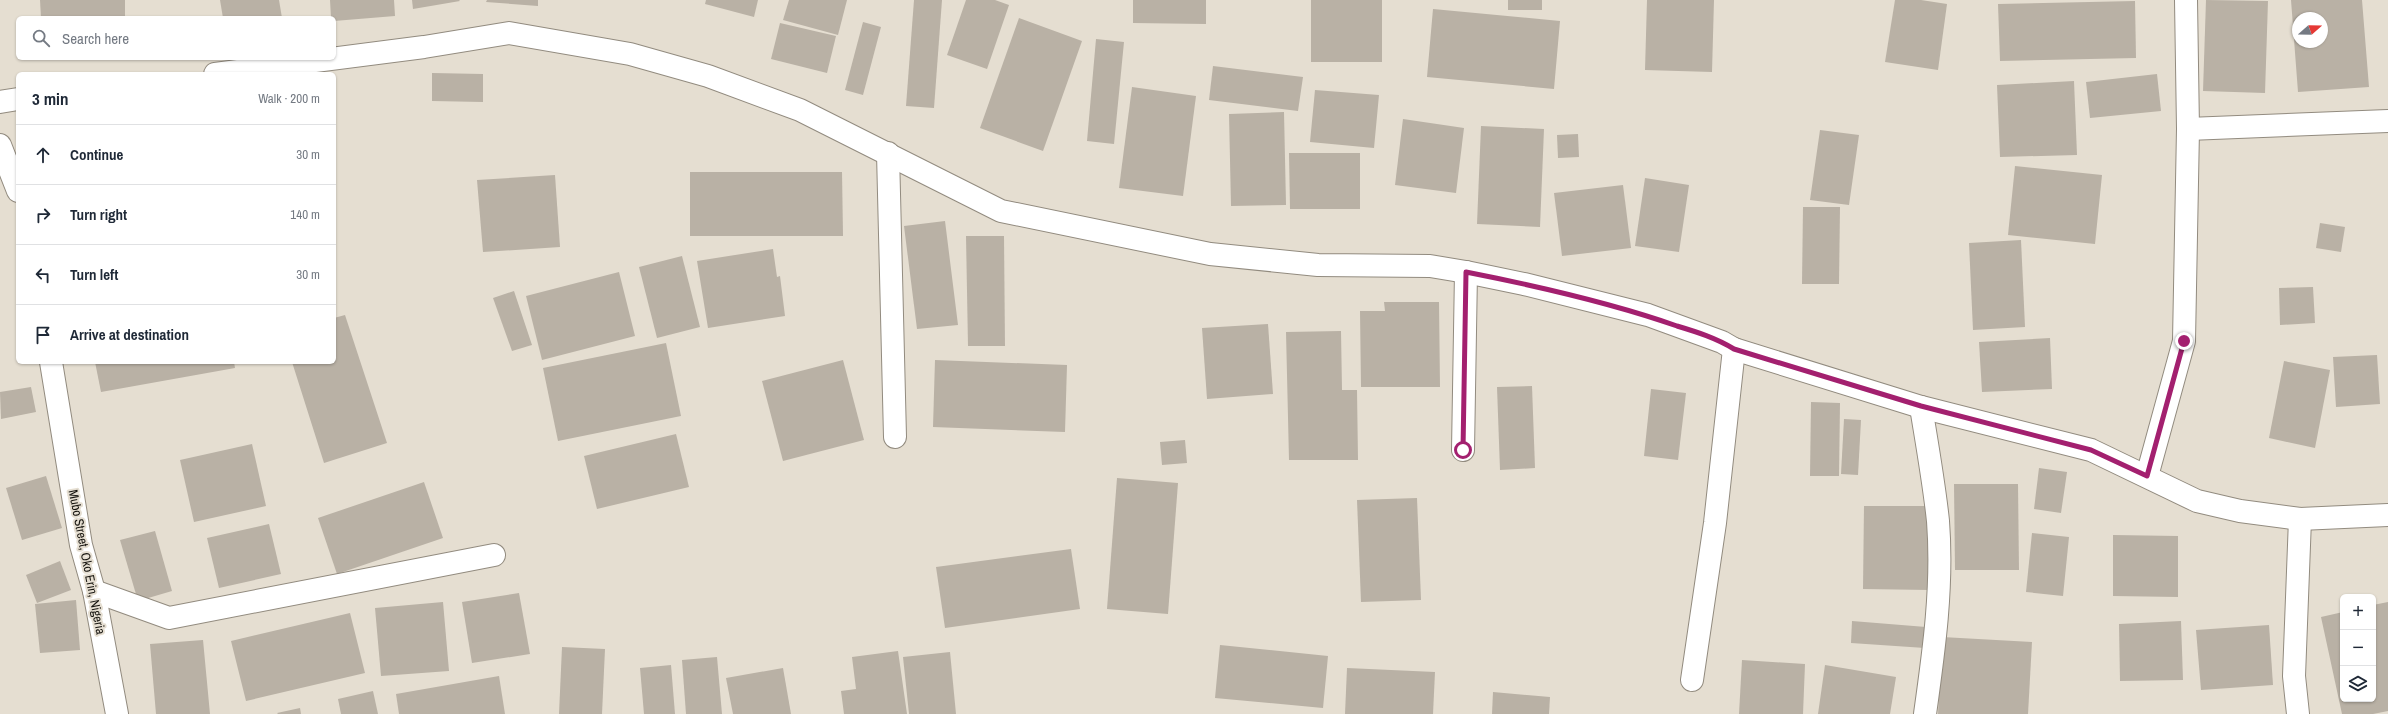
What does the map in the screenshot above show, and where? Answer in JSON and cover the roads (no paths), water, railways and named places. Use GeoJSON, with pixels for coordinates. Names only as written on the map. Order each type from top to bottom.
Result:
{"type":"FeatureCollection","features":[{"type":"Feature","properties":{"kind":"street"},"geometry":{"type":"LineString","coordinates":[[2147,476],[2184,341],[2188,129],[2186,0]]}},
{"type":"Feature","properties":{"kind":"street"},"geometry":{"type":"LineString","coordinates":[[336,58],[424,47],[509,33],[630,54],[708,76],[800,110],[888,153],[1000,211],[1210,254],[1318,265],[1430,266],[1524,284],[1648,315],[1722,342],[1734,349],[1921,406],[2091,450],[2197,501],[2240,511],[2300,519],[2388,515]]}},
{"type":"Feature","properties":{"kind":"street"},"geometry":{"type":"LineString","coordinates":[[230,72],[323,60]]}},
{"type":"Feature","properties":{"kind":"street"},"geometry":{"type":"LineString","coordinates":[[0,102],[16,100]]}},
{"type":"Feature","properties":{"kind":"street"},"geometry":{"type":"LineString","coordinates":[[2188,129],[2388,121]]}},
{"type":"Feature","properties":{"kind":"street"},"geometry":{"type":"LineString","coordinates":[[0,145],[16,186]]}},
{"type":"Feature","properties":{"kind":"street"},"geometry":{"type":"LineString","coordinates":[[888,153],[895,437]]}},
{"type":"Feature","properties":{"kind":"street"},"geometry":{"type":"LineString","coordinates":[[1463,450],[1466,272]]}},
{"type":"Feature","properties":{"kind":"street"},"geometry":{"type":"LineString","coordinates":[[1692,680],[1715,523],[1734,349]]}},
{"type":"Feature","properties":{"kind":"street","name":"Mubo Street, Oko Erin, Nigeria"},"geometry":{"type":"LineString","coordinates":[[51,364],[81,545],[94,591],[117,714]]}},
{"type":"Feature","properties":{"kind":"street"},"geometry":{"type":"LineString","coordinates":[[1921,406],[1938,521],[1939,587],[1936,636],[1925,714]]}},
{"type":"Feature","properties":{"kind":"street"},"geometry":{"type":"LineString","coordinates":[[2298,714],[2294,676],[2300,519]]}},
{"type":"Feature","properties":{"kind":"street"},"geometry":{"type":"LineString","coordinates":[[94,591],[169,618],[494,555]]}}]}
